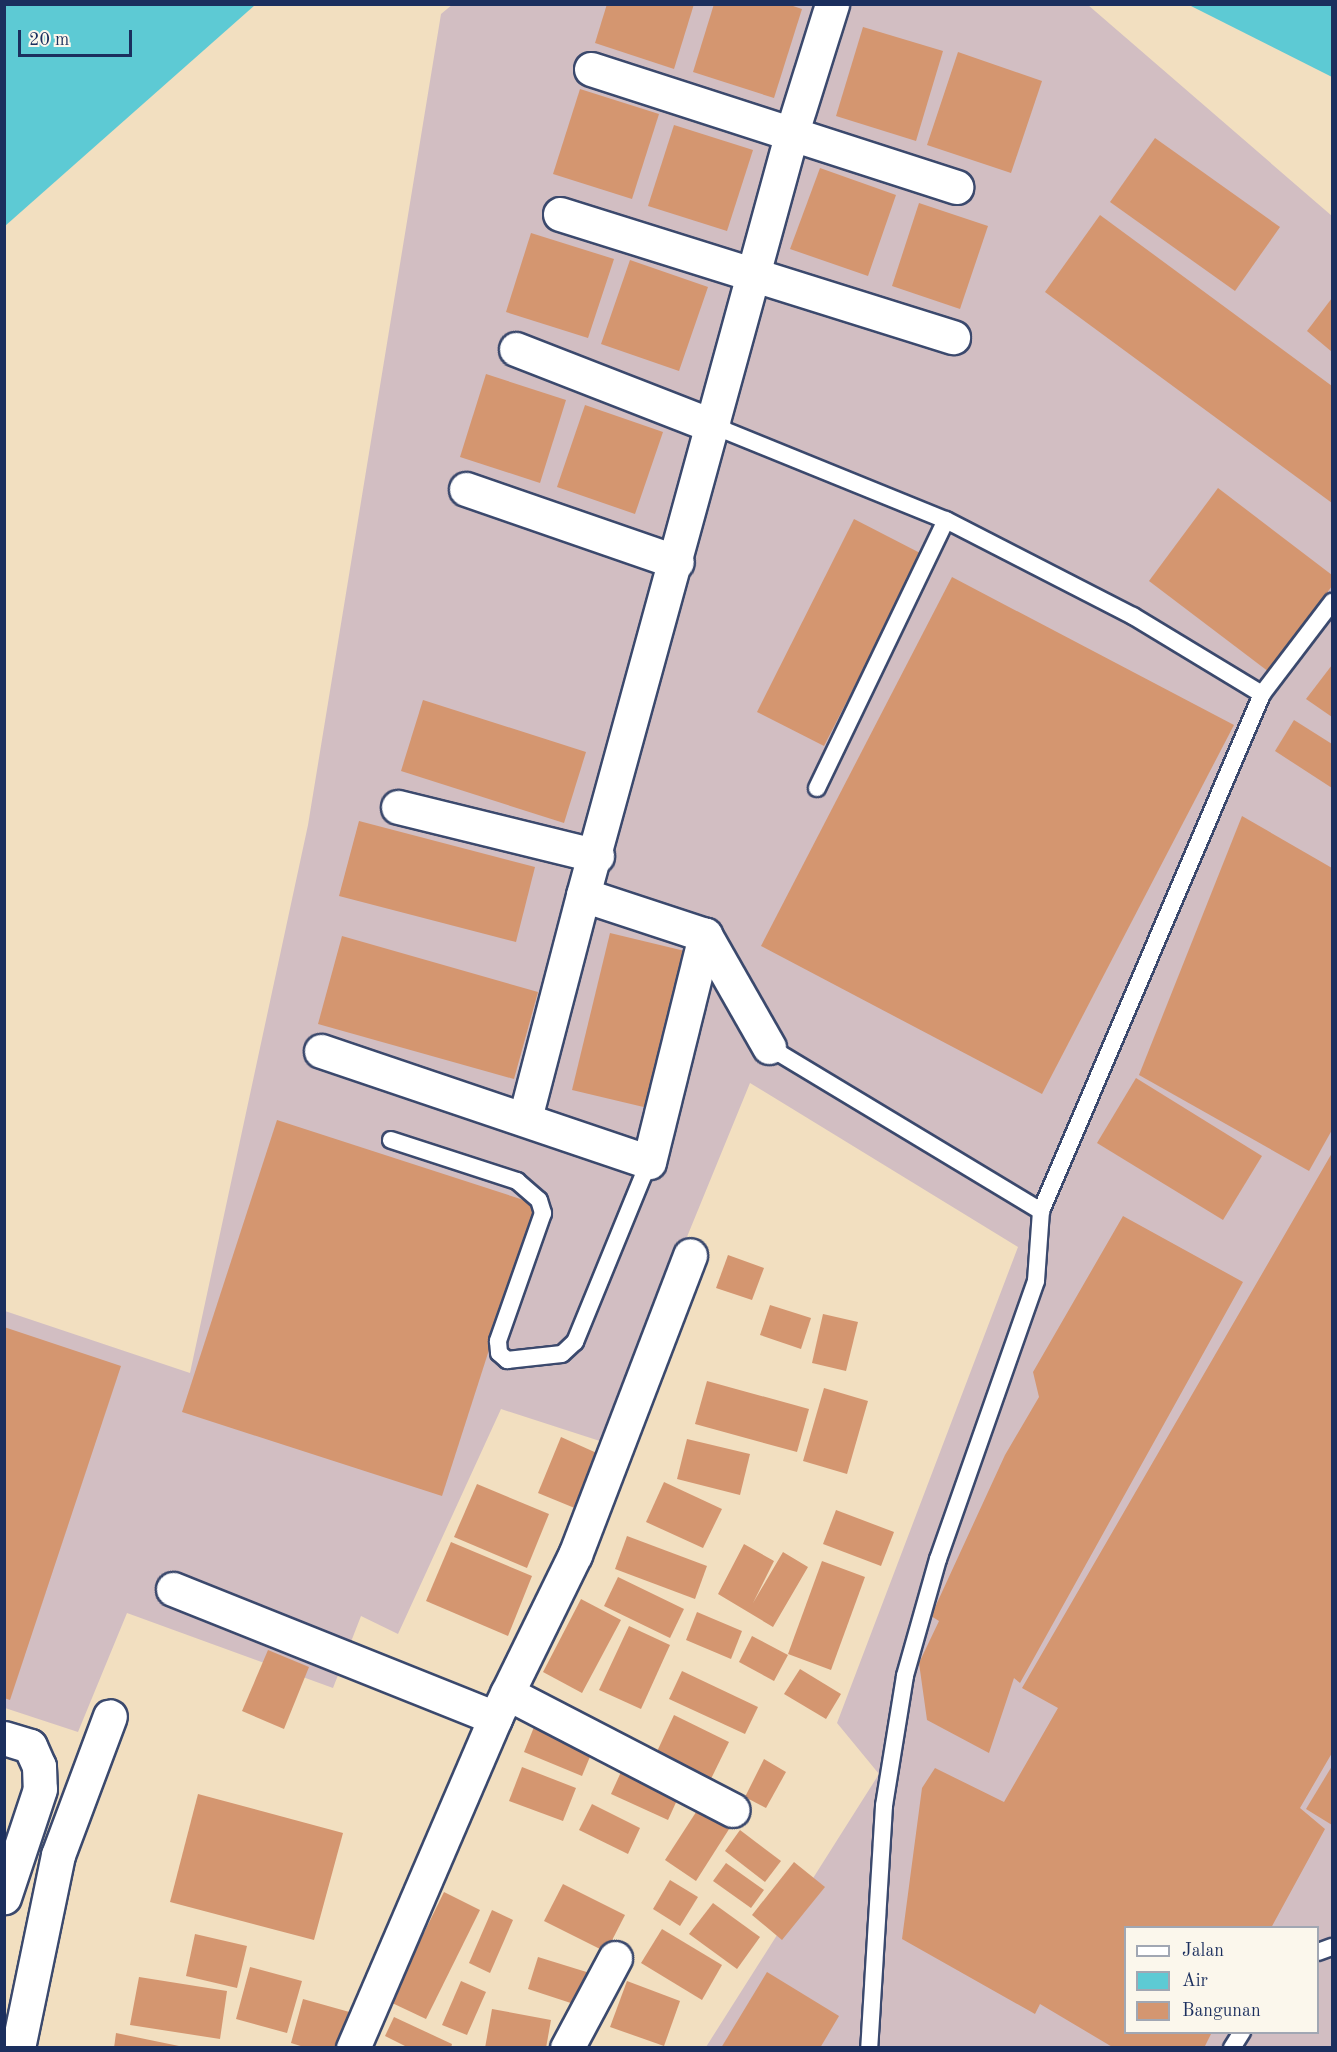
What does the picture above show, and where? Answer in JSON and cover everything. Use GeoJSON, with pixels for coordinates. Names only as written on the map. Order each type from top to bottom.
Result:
{"type":"FeatureCollection","features":[{"type":"Feature","properties":{"kind":"street"},"geometry":{"type":"LineString","coordinates":[[525,1118],[583,895],[597,856],[792,132],[832,4]]}},
{"type":"Feature","properties":{"kind":"street"},"geometry":{"type":"LineString","coordinates":[[591,69],[792,132],[956,187]]}},
{"type":"Feature","properties":{"kind":"street"},"geometry":{"type":"LineString","coordinates":[[560,214],[755,273],[953,337]]}},
{"type":"Feature","properties":{"kind":"street"},"geometry":{"type":"LineString","coordinates":[[516,350],[714,426]]}},
{"type":"Feature","properties":{"kind":"street"},"geometry":{"type":"LineString","coordinates":[[466,489],[677,562]]}},
{"type":"Feature","properties":{"kind":"street"},"geometry":{"type":"LineString","coordinates":[[398,807],[597,856]]}},
{"type":"Feature","properties":{"kind":"street"},"geometry":{"type":"LineString","coordinates":[[583,895],[705,935],[769,1047]]}},
{"type":"Feature","properties":{"kind":"street"},"geometry":{"type":"LineString","coordinates":[[321,1051],[525,1118],[649,1162],[705,935]]}},
{"type":"Feature","properties":{"kind":"street"},"geometry":{"type":"LineString","coordinates":[[353,2048],[501,1705],[575,1555],[690,1255]]}},
{"type":"Feature","properties":{"kind":"street"},"geometry":{"type":"LineString","coordinates":[[173,1589],[501,1705],[734,1810]]}},
{"type":"Feature","properties":{"kind":"street"},"geometry":{"type":"LineString","coordinates":[[18,2048],[58,1855],[110,1716]]}},
{"type":"Feature","properties":{"kind":"street"},"geometry":{"type":"LineString","coordinates":[[4,1738],[30,1746],[39,1766],[40,1789],[4,1897]]}},
{"type":"Feature","properties":{"kind":"street"},"geometry":{"type":"LineString","coordinates":[[567,2048],[615,1958]]}},
{"type":"Feature","properties":{"kind":"lane"},"geometry":{"type":"LineString","coordinates":[[714,426],[946,520],[1133,616],[1262,694]]}},
{"type":"Feature","properties":{"kind":"lane"},"geometry":{"type":"LineString","coordinates":[[817,788],[946,520]]}},
{"type":"Feature","properties":{"kind":"lane"},"geometry":{"type":"LineString","coordinates":[[869,2048],[884,1806],[904,1676],[938,1559],[1036,1281],[1041,1211],[1262,694],[1332,602]]}},
{"type":"Feature","properties":{"kind":"lane"},"geometry":{"type":"LineString","coordinates":[[769,1047],[1041,1211]]}},
{"type":"Feature","properties":{"kind":"lane"},"geometry":{"type":"LineString","coordinates":[[391,1140],[517,1181],[539,1200],[543,1213],[498,1341],[499,1353],[507,1360],[562,1353],[575,1342],[649,1162]]}},
{"type":"Feature","properties":{"kind":"lane"},"geometry":{"type":"LineString","coordinates":[[1232,2048],[1241,2034]]}},
{"type":"Feature","properties":{"kind":"shaded area"},"geometry":{"type":"Polygon","coordinates":[[[453,4],[1088,5],[1332,216],[1332,2047],[706,2047],[879,1774],[837,1723],[1018,1247],[750,1083],[603,1442],[501,1409],[398,1634],[361,1616],[333,1688],[127,1613],[78,1732],[5,1708],[5,1311],[190,1373],[308,825],[441,14],[453,4]]]}},
{"type":"Feature","properties":{"kind":"water"},"geometry":{"type":"Polygon","coordinates":[[[5,4],[255,4],[255,5],[5,226],[5,4]]]}},
{"type":"Feature","properties":{"kind":"water"},"geometry":{"type":"Polygon","coordinates":[[[1189,5],[1332,5],[1332,77],[1189,5]]]}},
{"type":"Feature","properties":{"kind":"building"},"geometry":{"type":"Polygon","coordinates":[[[607,4],[694,4],[674,69],[595,43],[607,4]]]}},
{"type":"Feature","properties":{"kind":"building"},"geometry":{"type":"Polygon","coordinates":[[[714,4],[787,4],[802,9],[774,98],[693,72],[714,4]]]}},
{"type":"Feature","properties":{"kind":"building"},"geometry":{"type":"Polygon","coordinates":[[[863,27],[943,51],[916,141],[836,116],[863,27]]]}},
{"type":"Feature","properties":{"kind":"building"},"geometry":{"type":"Polygon","coordinates":[[[958,52],[1042,81],[1011,173],[927,145],[958,52]]]}},
{"type":"Feature","properties":{"kind":"building"},"geometry":{"type":"Polygon","coordinates":[[[580,89],[659,114],[632,199],[553,174],[580,89]]]}},
{"type":"Feature","properties":{"kind":"building"},"geometry":{"type":"Polygon","coordinates":[[[674,125],[753,150],[727,231],[648,206],[674,125]]]}},
{"type":"Feature","properties":{"kind":"building"},"geometry":{"type":"Polygon","coordinates":[[[1155,138],[1280,227],[1235,291],[1110,202],[1155,138]]]}},
{"type":"Feature","properties":{"kind":"building"},"geometry":{"type":"Polygon","coordinates":[[[820,168],[896,195],[868,276],[790,249],[820,168]]]}},
{"type":"Feature","properties":{"kind":"building"},"geometry":{"type":"Polygon","coordinates":[[[919,203],[988,226],[960,309],[892,286],[919,203]]]}},
{"type":"Feature","properties":{"kind":"building"},"geometry":{"type":"Polygon","coordinates":[[[1100,215],[1332,386],[1332,503],[1045,292],[1100,215]]]}},
{"type":"Feature","properties":{"kind":"building"},"geometry":{"type":"Polygon","coordinates":[[[531,233],[614,259],[588,338],[506,312],[531,233]]]}},
{"type":"Feature","properties":{"kind":"building"},"geometry":{"type":"Polygon","coordinates":[[[630,260],[708,287],[679,371],[601,344],[630,260]]]}},
{"type":"Feature","properties":{"kind":"building"},"geometry":{"type":"Polygon","coordinates":[[[1332,298],[1332,352],[1307,331],[1332,298]]]}},
{"type":"Feature","properties":{"kind":"building"},"geometry":{"type":"Polygon","coordinates":[[[486,374],[566,400],[540,483],[460,457],[486,374]]]}},
{"type":"Feature","properties":{"kind":"building"},"geometry":{"type":"Polygon","coordinates":[[[585,405],[663,432],[635,514],[557,487],[585,405]]]}},
{"type":"Feature","properties":{"kind":"building"},"geometry":{"type":"Polygon","coordinates":[[[1218,488],[1332,575],[1332,586],[1269,672],[1149,581],[1218,488]]]}},
{"type":"Feature","properties":{"kind":"building"},"geometry":{"type":"Polygon","coordinates":[[[854,519],[922,554],[824,746],[757,712],[854,519]]]}},
{"type":"Feature","properties":{"kind":"building"},"geometry":{"type":"Polygon","coordinates":[[[952,577],[1234,725],[1042,1094],[761,946],[952,577]]]}},
{"type":"Feature","properties":{"kind":"building"},"geometry":{"type":"Polygon","coordinates":[[[1332,665],[1332,717],[1306,699],[1332,665]]]}},
{"type":"Feature","properties":{"kind":"building"},"geometry":{"type":"Polygon","coordinates":[[[423,700],[586,752],[564,823],[401,771],[423,700]]]}},
{"type":"Feature","properties":{"kind":"building"},"geometry":{"type":"Polygon","coordinates":[[[1294,720],[1332,744],[1332,788],[1275,751],[1294,720]]]}},
{"type":"Feature","properties":{"kind":"building"},"geometry":{"type":"Polygon","coordinates":[[[1242,816],[1332,868],[1332,1130],[1309,1171],[1139,1075],[1242,816]]]}},
{"type":"Feature","properties":{"kind":"building"},"geometry":{"type":"Polygon","coordinates":[[[359,821],[535,867],[516,942],[339,896],[359,821]]]}},
{"type":"Feature","properties":{"kind":"building"},"geometry":{"type":"Polygon","coordinates":[[[610,933],[689,952],[652,1109],[572,1090],[610,933]]]}},
{"type":"Feature","properties":{"kind":"building"},"geometry":{"type":"Polygon","coordinates":[[[342,936],[538,992],[514,1079],[318,1024],[342,936]]]}},
{"type":"Feature","properties":{"kind":"building"},"geometry":{"type":"Polygon","coordinates":[[[1136,1078],[1262,1156],[1223,1220],[1097,1143],[1136,1078]]]}},
{"type":"Feature","properties":{"kind":"building"},"geometry":{"type":"Polygon","coordinates":[[[277,1120],[536,1204],[442,1496],[182,1412],[277,1120]]]}},
{"type":"Feature","properties":{"kind":"building"},"geometry":{"type":"Polygon","coordinates":[[[1332,1153],[1332,1753],[1300,1808],[1325,1829],[1272,1926],[1124,1926],[1124,2034],[1211,2034],[1204,2048],[1114,2048],[1040,2004],[1035,2014],[902,1939],[922,1788],[935,1768],[1004,1802],[1058,1708],[1022,1688],[1332,1153]]]}},
{"type":"Feature","properties":{"kind":"building"},"geometry":{"type":"Polygon","coordinates":[[[1123,1216],[1243,1282],[1020,1683],[1014,1678],[989,1753],[927,1720],[919,1663],[939,1621],[931,1616],[1005,1455],[1039,1397],[1033,1372],[1123,1216]]]}},
{"type":"Feature","properties":{"kind":"building"},"geometry":{"type":"Polygon","coordinates":[[[728,1255],[764,1268],[752,1300],[716,1288],[728,1255]]]}},
{"type":"Feature","properties":{"kind":"building"},"geometry":{"type":"Polygon","coordinates":[[[770,1305],[811,1318],[801,1349],[760,1335],[770,1305]]]}},
{"type":"Feature","properties":{"kind":"building"},"geometry":{"type":"Polygon","coordinates":[[[823,1314],[858,1322],[846,1371],[812,1363],[823,1314]]]}},
{"type":"Feature","properties":{"kind":"building"},"geometry":{"type":"Polygon","coordinates":[[[4,1327],[121,1366],[10,1700],[4,1698],[4,1327]]]}},
{"type":"Feature","properties":{"kind":"building"},"geometry":{"type":"Polygon","coordinates":[[[707,1381],[809,1409],[797,1452],[695,1424],[707,1381]]]}},
{"type":"Feature","properties":{"kind":"building"},"geometry":{"type":"Polygon","coordinates":[[[824,1388],[868,1401],[847,1474],[803,1461],[824,1388]]]}},
{"type":"Feature","properties":{"kind":"building"},"geometry":{"type":"Polygon","coordinates":[[[561,1437],[599,1454],[577,1509],[538,1493],[561,1437]]]}},
{"type":"Feature","properties":{"kind":"building"},"geometry":{"type":"Polygon","coordinates":[[[687,1439],[750,1454],[740,1495],[677,1479],[687,1439]]]}},
{"type":"Feature","properties":{"kind":"building"},"geometry":{"type":"Polygon","coordinates":[[[664,1482],[722,1509],[703,1548],[646,1522],[664,1482]]]}},
{"type":"Feature","properties":{"kind":"building"},"geometry":{"type":"Polygon","coordinates":[[[477,1484],[549,1514],[527,1568],[454,1537],[477,1484]]]}},
{"type":"Feature","properties":{"kind":"building"},"geometry":{"type":"Polygon","coordinates":[[[836,1510],[894,1532],[881,1566],[823,1544],[836,1510]]]}},
{"type":"Feature","properties":{"kind":"building"},"geometry":{"type":"Polygon","coordinates":[[[627,1536],[707,1566],[695,1599],[615,1569],[627,1536]]]}},
{"type":"Feature","properties":{"kind":"building"},"geometry":{"type":"Polygon","coordinates":[[[451,1542],[532,1576],[508,1636],[426,1601],[451,1542]]]}},
{"type":"Feature","properties":{"kind":"building"},"geometry":{"type":"Polygon","coordinates":[[[744,1544],[774,1561],[753,1603],[783,1552],[808,1567],[773,1627],[718,1594],[744,1544]]]}},
{"type":"Feature","properties":{"kind":"building"},"geometry":{"type":"Polygon","coordinates":[[[822,1561],[865,1577],[831,1670],[788,1654],[822,1561]]]}},
{"type":"Feature","properties":{"kind":"building"},"geometry":{"type":"Polygon","coordinates":[[[618,1577],[684,1609],[670,1638],[604,1606],[618,1577]]]}},
{"type":"Feature","properties":{"kind":"building"},"geometry":{"type":"Polygon","coordinates":[[[581,1599],[621,1620],[582,1693],[543,1672],[581,1599]]]}},
{"type":"Feature","properties":{"kind":"building"},"geometry":{"type":"Polygon","coordinates":[[[697,1612],[742,1631],[731,1659],[686,1640],[697,1612]]]}},
{"type":"Feature","properties":{"kind":"building"},"geometry":{"type":"Polygon","coordinates":[[[629,1626],[670,1645],[641,1709],[599,1690],[629,1626]]]}},
{"type":"Feature","properties":{"kind":"building"},"geometry":{"type":"Polygon","coordinates":[[[752,1636],[788,1655],[774,1681],[739,1662],[752,1636]]]}},
{"type":"Feature","properties":{"kind":"building"},"geometry":{"type":"Polygon","coordinates":[[[268,1650],[309,1667],[284,1729],[242,1711],[268,1650]]]}},
{"type":"Feature","properties":{"kind":"building"},"geometry":{"type":"Polygon","coordinates":[[[800,1669],[841,1694],[826,1719],[784,1694],[800,1669]]]}},
{"type":"Feature","properties":{"kind":"building"},"geometry":{"type":"Polygon","coordinates":[[[682,1671],[758,1707],[745,1734],[669,1699],[682,1671]]]}},
{"type":"Feature","properties":{"kind":"building"},"geometry":{"type":"Polygon","coordinates":[[[674,1715],[729,1742],[708,1785],[654,1758],[674,1715]]]}},
{"type":"Feature","properties":{"kind":"building"},"geometry":{"type":"Polygon","coordinates":[[[536,1722],[594,1747],[582,1776],[524,1752],[536,1722]]]}},
{"type":"Feature","properties":{"kind":"building"},"geometry":{"type":"Polygon","coordinates":[[[764,1759],[786,1772],[766,1808],[745,1797],[764,1759]]]}},
{"type":"Feature","properties":{"kind":"building"},"geometry":{"type":"Polygon","coordinates":[[[1332,1766],[1332,1825],[1306,1809],[1332,1766]]]}},
{"type":"Feature","properties":{"kind":"building"},"geometry":{"type":"Polygon","coordinates":[[[522,1767],[576,1788],[563,1821],[509,1801],[522,1767]]]}},
{"type":"Feature","properties":{"kind":"building"},"geometry":{"type":"Polygon","coordinates":[[[621,1772],[678,1798],[668,1820],[611,1794],[621,1772]]]}},
{"type":"Feature","properties":{"kind":"building"},"geometry":{"type":"Polygon","coordinates":[[[198,1794],[343,1833],[314,1940],[170,1902],[198,1794]]]}},
{"type":"Feature","properties":{"kind":"building"},"geometry":{"type":"Polygon","coordinates":[[[592,1804],[640,1828],[628,1854],[579,1830],[592,1804]]]}},
{"type":"Feature","properties":{"kind":"building"},"geometry":{"type":"Polygon","coordinates":[[[700,1806],[731,1826],[696,1881],[665,1860],[700,1806]]]}},
{"type":"Feature","properties":{"kind":"building"},"geometry":{"type":"Polygon","coordinates":[[[740,1830],[781,1861],[765,1882],[725,1851],[740,1830]]]}},
{"type":"Feature","properties":{"kind":"building"},"geometry":{"type":"Polygon","coordinates":[[[794,1862],[825,1887],[782,1940],[752,1915],[794,1862]]]}},
{"type":"Feature","properties":{"kind":"building"},"geometry":{"type":"Polygon","coordinates":[[[726,1863],[764,1890],[751,1908],[713,1881],[726,1863]]]}},
{"type":"Feature","properties":{"kind":"building"},"geometry":{"type":"Polygon","coordinates":[[[670,1880],[698,1897],[680,1926],[653,1909],[670,1880]]]}},
{"type":"Feature","properties":{"kind":"building"},"geometry":{"type":"Polygon","coordinates":[[[563,1884],[625,1915],[606,1952],[544,1921],[563,1884]]]}},
{"type":"Feature","properties":{"kind":"building"},"geometry":{"type":"Polygon","coordinates":[[[444,1892],[480,1910],[426,2019],[390,2002],[444,1892]]]}},
{"type":"Feature","properties":{"kind":"building"},"geometry":{"type":"Polygon","coordinates":[[[713,1903],[760,1937],[737,1969],[689,1934],[713,1903]]]}},
{"type":"Feature","properties":{"kind":"building"},"geometry":{"type":"Polygon","coordinates":[[[492,1910],[513,1920],[490,1973],[469,1963],[492,1910]]]}},
{"type":"Feature","properties":{"kind":"building"},"geometry":{"type":"Polygon","coordinates":[[[662,1929],[722,1965],[702,2000],[641,1963],[662,1929]]]}},
{"type":"Feature","properties":{"kind":"building"},"geometry":{"type":"Polygon","coordinates":[[[195,1934],[247,1946],[237,1988],[186,1976],[195,1934]]]}},
{"type":"Feature","properties":{"kind":"building"},"geometry":{"type":"Polygon","coordinates":[[[538,1957],[593,1974],[583,2007],[528,1989],[538,1957]]]}},
{"type":"Feature","properties":{"kind":"building"},"geometry":{"type":"Polygon","coordinates":[[[250,1967],[302,1981],[287,2033],[236,2019],[250,1967]]]}},
{"type":"Feature","properties":{"kind":"building"},"geometry":{"type":"Polygon","coordinates":[[[767,1972],[839,2016],[820,2048],[721,2048],[767,1972]]]}},
{"type":"Feature","properties":{"kind":"building"},"geometry":{"type":"Polygon","coordinates":[[[139,1977],[227,1991],[220,2039],[130,2025],[139,1977]]]}},
{"type":"Feature","properties":{"kind":"building"},"geometry":{"type":"Polygon","coordinates":[[[461,1981],[486,1992],[467,2035],[442,2025],[461,1981]]]}},
{"type":"Feature","properties":{"kind":"building"},"geometry":{"type":"Polygon","coordinates":[[[627,1981],[680,2001],[664,2046],[610,2027],[627,1981]]]}},
{"type":"Feature","properties":{"kind":"building"},"geometry":{"type":"Polygon","coordinates":[[[303,1999],[353,2013],[343,2048],[307,2048],[291,2043],[303,1999]]]}},
{"type":"Feature","properties":{"kind":"building"},"geometry":{"type":"Polygon","coordinates":[[[492,2009],[551,2020],[546,2048],[485,2048],[492,2009]]]}},
{"type":"Feature","properties":{"kind":"building"},"geometry":{"type":"Polygon","coordinates":[[[394,2017],[452,2044],[451,2048],[409,2048],[385,2036],[394,2017]]]}},
{"type":"Feature","properties":{"kind":"building"},"geometry":{"type":"Polygon","coordinates":[[[116,2033],[179,2046],[179,2048],[114,2048],[116,2033]]]}}]}
